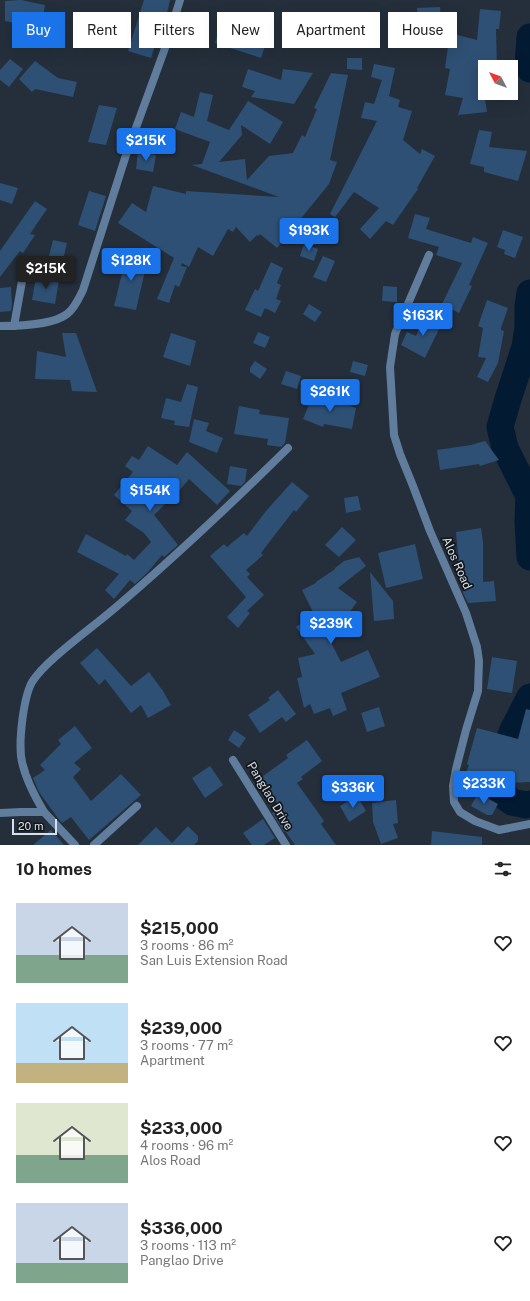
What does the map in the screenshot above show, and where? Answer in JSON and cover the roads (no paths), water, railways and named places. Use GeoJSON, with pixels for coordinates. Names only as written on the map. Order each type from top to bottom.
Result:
{"type":"FeatureCollection","features":[{"type":"Feature","properties":{"kind":"street"},"geometry":{"type":"LineString","coordinates":[[0,326],[48,322],[67,314],[80,297],[126,155],[164,51],[180,0]]}},
{"type":"Feature","properties":{"kind":"street","name":"Alos Road"},"geometry":{"type":"LineString","coordinates":[[429,256],[395,334],[390,367],[394,435],[430,532],[466,613],[477,647],[479,661],[478,691],[456,769],[453,786],[454,802],[460,812],[475,821],[499,830],[530,824]]}},
{"type":"Feature","properties":{"kind":"street"},"geometry":{"type":"LineString","coordinates":[[14,326],[24,270]]}},
{"type":"Feature","properties":{"kind":"street"},"geometry":{"type":"LineString","coordinates":[[75,845],[44,812],[32,790],[22,762],[21,732],[24,710],[32,683],[56,656],[115,608],[184,548],[288,448]]}},
{"type":"Feature","properties":{"kind":"street","name":"Panglao Drive"},"geometry":{"type":"LineString","coordinates":[[234,760],[286,845]]}},
{"type":"Feature","properties":{"kind":"street"},"geometry":{"type":"LineString","coordinates":[[94,845],[137,806]]}},
{"type":"Feature","properties":{"kind":"street"},"geometry":{"type":"LineString","coordinates":[[0,813],[44,812]]}},
{"type":"Feature","properties":{"kind":"waterway"},"geometry":{"type":"LineString","coordinates":[[530,37],[528,66],[530,69]]}},
{"type":"Feature","properties":{"kind":"waterway"},"geometry":{"type":"LineString","coordinates":[[530,293],[525,347],[500,427],[505,448],[529,496],[528,522],[530,557]]}},
{"type":"Feature","properties":{"kind":"waterway"},"geometry":{"type":"LineString","coordinates":[[530,697],[513,730],[497,768],[499,788],[503,795],[512,802],[526,805],[530,804]]}}]}
